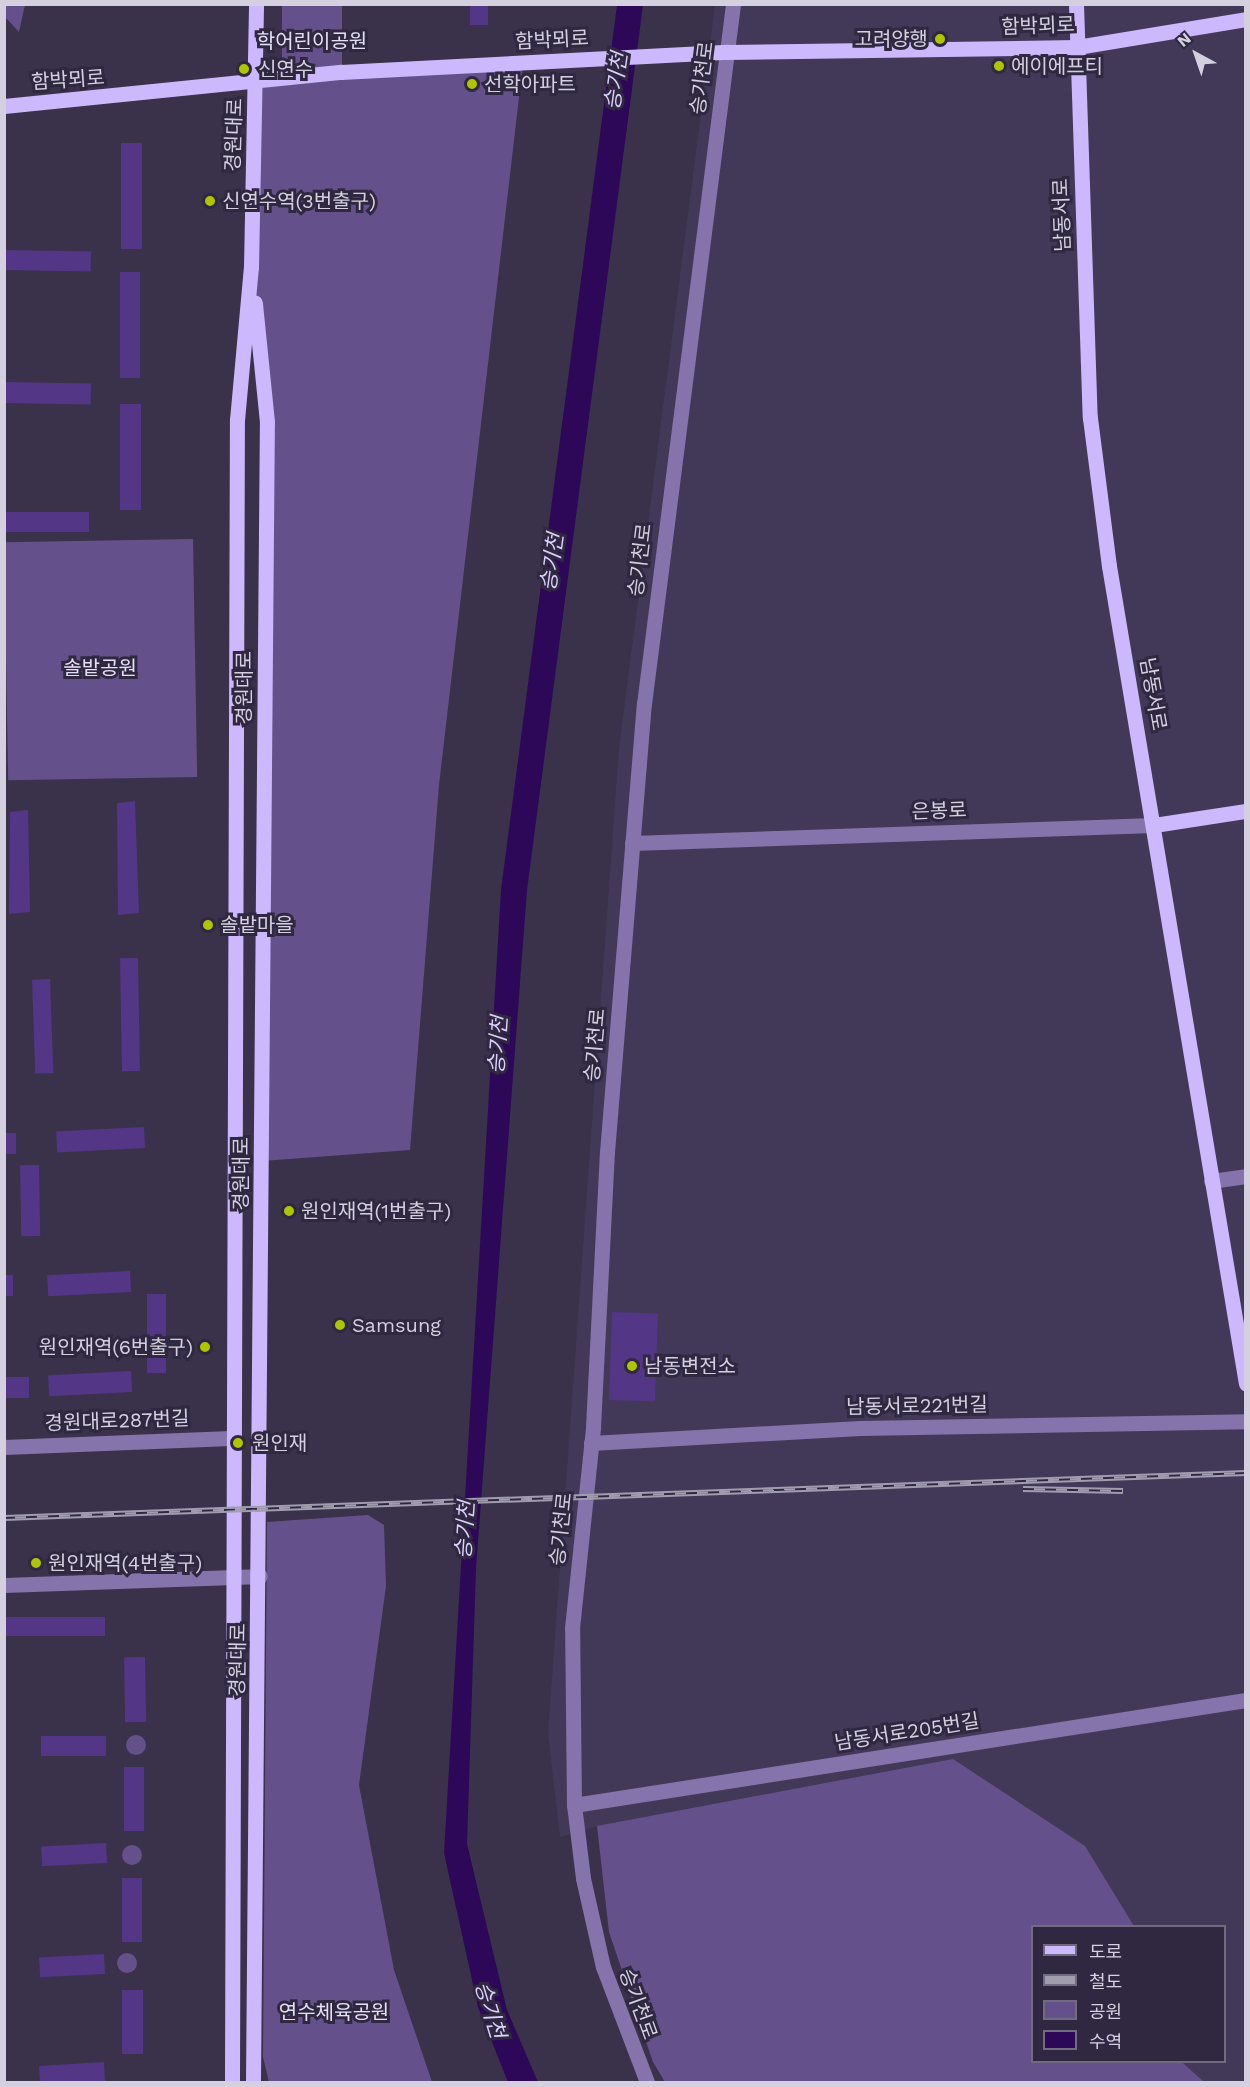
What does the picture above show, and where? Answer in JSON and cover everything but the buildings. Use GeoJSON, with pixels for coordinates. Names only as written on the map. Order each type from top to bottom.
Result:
{"type":"FeatureCollection","features":[{"type":"Feature","properties":{"kind":"main road","name":"경원대로"},"geometry":{"type":"LineString","coordinates":[[232,2082],[231,1438],[237,420],[251,267],[256,4]]}},
{"type":"Feature","properties":{"kind":"main road","name":"남동서로"},"geometry":{"type":"LineString","coordinates":[[1076,4],[1090,418],[1109,566],[1154,825],[1245,1384]]}},
{"type":"Feature","properties":{"kind":"main road","name":"함박뫼로"},"geometry":{"type":"LineString","coordinates":[[4,106],[341,72],[727,52],[1077,47],[1245,19]]}},
{"type":"Feature","properties":{"kind":"main road","name":"경원대로"},"geometry":{"type":"LineString","coordinates":[[251,267],[267,422],[260,1576],[253,2082]]}},
{"type":"Feature","properties":{"kind":"main road","name":"은봉로"},"geometry":{"type":"LineString","coordinates":[[1154,825],[1245,811]]}},
{"type":"Feature","properties":{"kind":"main road"},"geometry":{"type":"LineString","coordinates":[[252,2034],[261,2082]]}},
{"type":"Feature","properties":{"kind":"main road"},"geometry":{"type":"LineString","coordinates":[[224,2082],[231,2036]]}},
{"type":"Feature","properties":{"kind":"street","name":"승기천로"},"geometry":{"type":"LineString","coordinates":[[647,2082],[603,1967],[583,1878],[574,1805],[572,1628],[591,1443],[607,1152],[632,843],[656,602],[733,4]]}},
{"type":"Feature","properties":{"kind":"street","name":"은봉로"},"geometry":{"type":"LineString","coordinates":[[632,843],[1154,825]]}},
{"type":"Feature","properties":{"kind":"street"},"geometry":{"type":"LineString","coordinates":[[1211,1181],[1245,1176]]}},
{"type":"Feature","properties":{"kind":"street","name":"남동서로221번길"},"geometry":{"type":"LineString","coordinates":[[591,1443],[860,1428],[1245,1421]]}},
{"type":"Feature","properties":{"kind":"street","name":"경원대로287번길"},"geometry":{"type":"LineString","coordinates":[[4,1446],[231,1438]]}},
{"type":"Feature","properties":{"kind":"street"},"geometry":{"type":"LineString","coordinates":[[4,1585],[260,1576]]}},
{"type":"Feature","properties":{"kind":"street","name":"남동서로205번길"},"geometry":{"type":"LineString","coordinates":[[574,1805],[1245,1700]]}},
{"type":"Feature","properties":{"kind":"shaded area"},"geometry":{"type":"Polygon","coordinates":[[[715,5],[1245,5],[1245,2082],[1204,2082],[1183,2063],[1226,2063],[1226,1925],[1133,1925],[1085,1846],[597,1826],[560,1837],[548,1734],[619,748],[715,5]]]}},
{"type":"Feature","properties":{"kind":"green space"},"geometry":{"type":"Polygon","coordinates":[[[4,5],[25,5],[19,32],[5,17],[4,5]]]}},
{"type":"Feature","properties":{"kind":"green space","name":"학어린이공원"},"geometry":{"type":"Polygon","coordinates":[[[282,5],[342,5],[342,77],[282,77],[282,5]]]}},
{"type":"Feature","properties":{"kind":"green space"},"geometry":{"type":"Polygon","coordinates":[[[523,63],[439,785],[410,1150],[262,1161],[267,422],[251,267],[256,82],[523,63]]]}},
{"type":"Feature","properties":{"kind":"green space","name":"솔밭공원"},"geometry":{"type":"Polygon","coordinates":[[[193,539],[197,777],[8,780],[4,542],[193,539]]]}},
{"type":"Feature","properties":{"kind":"green space","name":"연수체육공원"},"geometry":{"type":"Polygon","coordinates":[[[368,1515],[384,1525],[386,1586],[359,1785],[394,1970],[432,2082],[269,2082],[263,2057],[267,1522],[368,1515]]]}},
{"type":"Feature","properties":{"kind":"green space"},"geometry":{"type":"Polygon","coordinates":[[[132,1735],[140,1735],[146,1741],[146,1749],[140,1755],[132,1755],[126,1749],[126,1741],[132,1735]]]}},
{"type":"Feature","properties":{"kind":"green space"},"geometry":{"type":"Polygon","coordinates":[[[953,1759],[1085,1846],[1133,1925],[1031,1925],[1031,2063],[1183,2063],[1204,2082],[665,2082],[653,2062],[609,1932],[597,1826],[953,1759]]]}},
{"type":"Feature","properties":{"kind":"green space"},"geometry":{"type":"Polygon","coordinates":[[[128,1845],[136,1845],[142,1851],[142,1859],[136,1865],[128,1865],[122,1859],[122,1851],[128,1845]]]}},
{"type":"Feature","properties":{"kind":"green space"},"geometry":{"type":"Polygon","coordinates":[[[123,1953],[131,1953],[137,1959],[137,1967],[131,1973],[123,1973],[117,1967],[117,1959],[123,1953]]]}},
{"type":"Feature","properties":{"kind":"water","name":"승기천"},"geometry":{"type":"Polygon","coordinates":[[[617,5],[643,5],[527,890],[476,1568],[467,1844],[507,2010],[538,2082],[508,2082],[478,2007],[444,1853],[501,890],[617,5]]]}},
{"type":"Feature","properties":{"kind":"railway"},"geometry":{"type":"LineString","coordinates":[[4,1518],[1246,1473]]}},
{"type":"Feature","properties":{"kind":"railway"},"geometry":{"type":"LineString","coordinates":[[1023,1489],[1123,1491]]}},
{"type":"Feature","properties":{"kind":"place","name":"고려양행"},"geometry":{"type":"Point","coordinates":[940,39]}},
{"type":"Feature","properties":{"kind":"place","name":"에이에프티"},"geometry":{"type":"Point","coordinates":[999,66]}},
{"type":"Feature","properties":{"kind":"place","name":"신연수"},"geometry":{"type":"Point","coordinates":[244,69]}},
{"type":"Feature","properties":{"kind":"place","name":"선학아파트"},"geometry":{"type":"Point","coordinates":[472,84]}},
{"type":"Feature","properties":{"kind":"place","name":"신연수역(3번출구)"},"geometry":{"type":"Point","coordinates":[210,201]}},
{"type":"Feature","properties":{"kind":"place","name":"솔밭마을"},"geometry":{"type":"Point","coordinates":[208,925]}},
{"type":"Feature","properties":{"kind":"place","name":"원인재역(1번출구)"},"geometry":{"type":"Point","coordinates":[289,1211]}},
{"type":"Feature","properties":{"kind":"place","name":"Samsung"},"geometry":{"type":"Point","coordinates":[340,1325]}},
{"type":"Feature","properties":{"kind":"place","name":"원인재역(6번출구)"},"geometry":{"type":"Point","coordinates":[205,1347]}},
{"type":"Feature","properties":{"kind":"place","name":"남동변전소"},"geometry":{"type":"Point","coordinates":[632,1366]}},
{"type":"Feature","properties":{"kind":"place","name":"원인재"},"geometry":{"type":"Point","coordinates":[238,1443]}},
{"type":"Feature","properties":{"kind":"place","name":"원인재역(4번출구)"},"geometry":{"type":"Point","coordinates":[36,1563]}}]}
